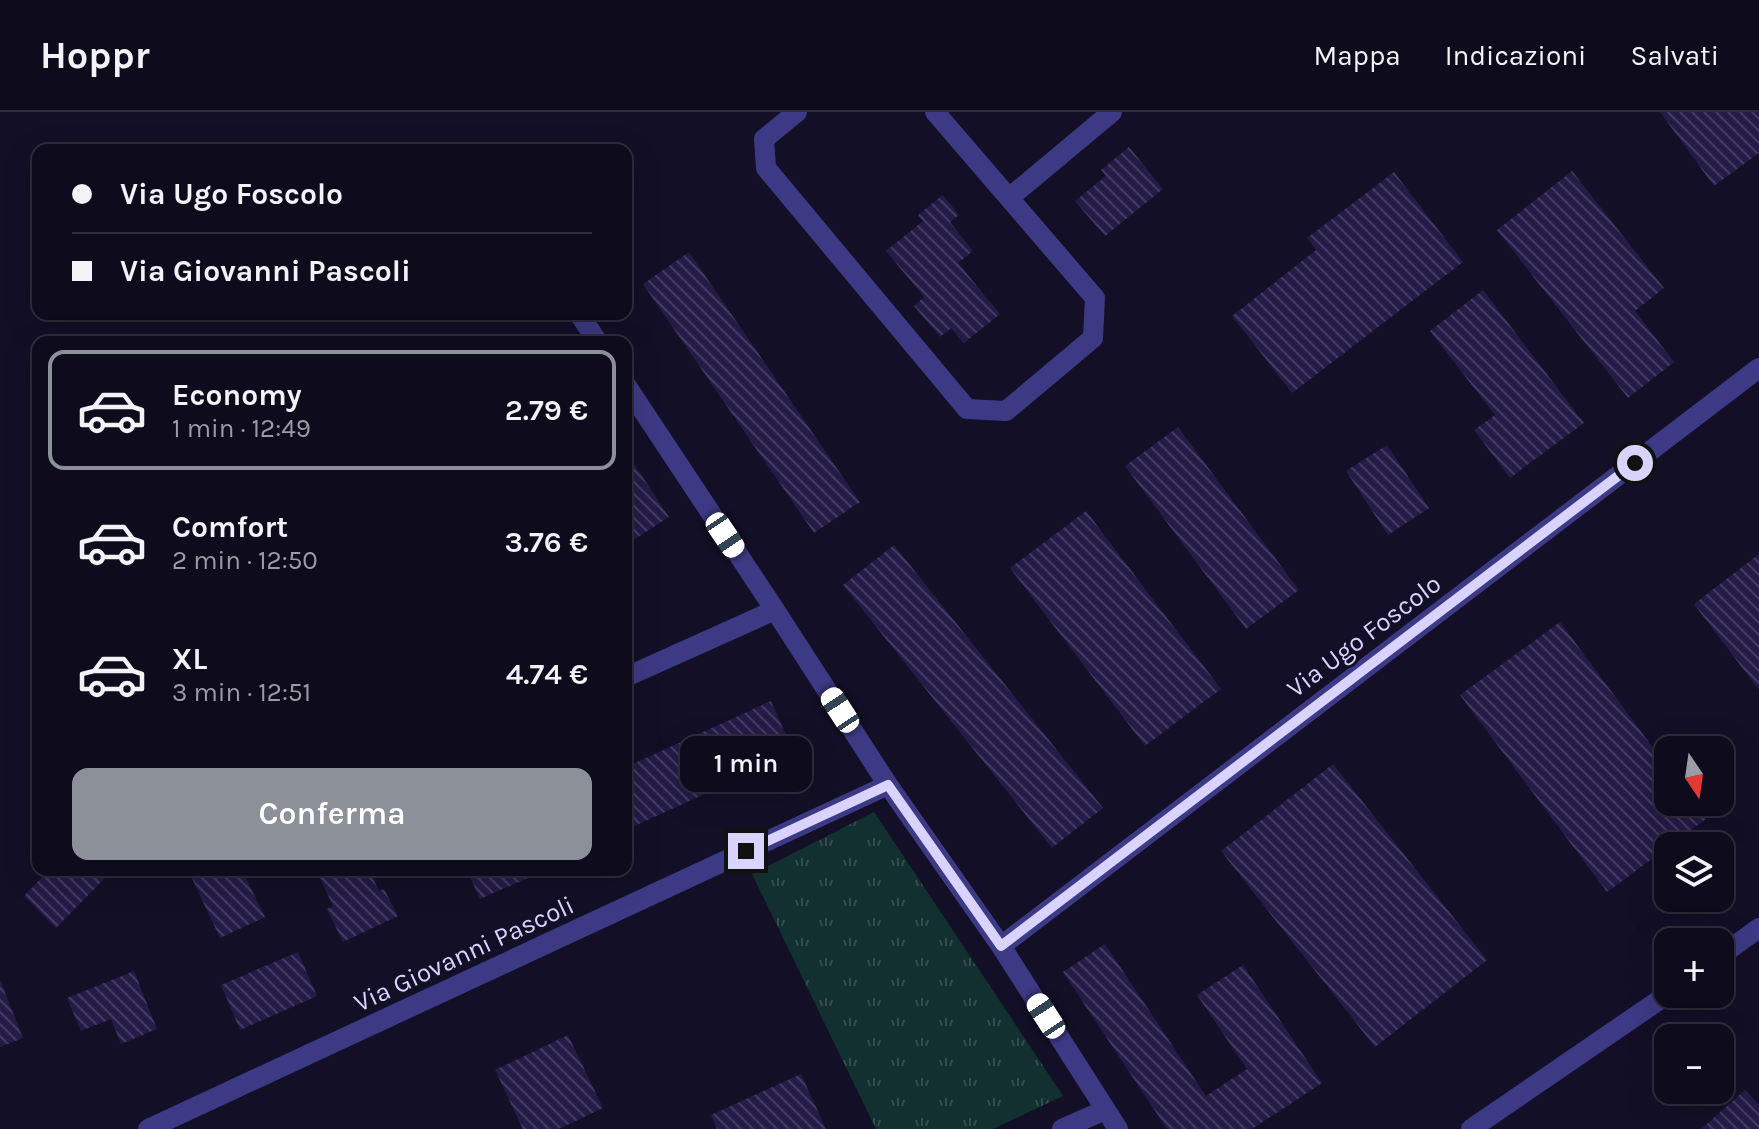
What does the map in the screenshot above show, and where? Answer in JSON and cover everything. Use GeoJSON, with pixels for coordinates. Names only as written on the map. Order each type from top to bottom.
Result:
{"type":"FeatureCollection","features":[{"type":"Feature","properties":{"kind":"street"},"geometry":{"type":"LineString","coordinates":[[797,112],[764,139],[766,168],[967,409],[1006,411],[1093,338],[1095,298],[935,112]]}},
{"type":"Feature","properties":{"kind":"street"},"geometry":{"type":"LineString","coordinates":[[1009,198],[1112,112]]}},
{"type":"Feature","properties":{"kind":"street","name":"Via Ugo Foscolo"},"geometry":{"type":"LineString","coordinates":[[1001,946],[1759,368]]}},
{"type":"Feature","properties":{"kind":"street"},"geometry":{"type":"LineString","coordinates":[[632,394],[888,785],[1001,946],[1118,1129]]}},
{"type":"Feature","properties":{"kind":"street"},"geometry":{"type":"LineString","coordinates":[[632,674],[775,610]]}},
{"type":"Feature","properties":{"kind":"street","name":"Via Giovanni Pascoli"},"geometry":{"type":"LineString","coordinates":[[148,1129],[888,785]]}},
{"type":"Feature","properties":{"kind":"street"},"geometry":{"type":"LineString","coordinates":[[1734,946],[1759,928]]}},
{"type":"Feature","properties":{"kind":"street"},"geometry":{"type":"LineString","coordinates":[[1471,1129],[1654,1004]]}},
{"type":"Feature","properties":{"kind":"street"},"geometry":{"type":"LineString","coordinates":[[1062,1129],[1105,1110]]}},
{"type":"Feature","properties":{"kind":"green space"},"geometry":{"type":"Polygon","coordinates":[[[874,812],[1063,1096],[993,1129],[876,1129],[752,874],[874,812]]]}},
{"type":"Feature","properties":{"kind":"building"},"geometry":{"type":"Polygon","coordinates":[[[1660,112],[1759,112],[1759,153],[1714,186],[1660,112]]]}},
{"type":"Feature","properties":{"kind":"building"},"geometry":{"type":"Polygon","coordinates":[[[1129,147],[1163,189],[1105,236],[1075,201],[1106,176],[1101,170],[1129,147]]]}},
{"type":"Feature","properties":{"kind":"building"},"geometry":{"type":"Polygon","coordinates":[[[1572,171],[1664,288],[1635,311],[1674,362],[1628,398],[1497,230],[1572,171]]]}},
{"type":"Feature","properties":{"kind":"building"},"geometry":{"type":"Polygon","coordinates":[[[1394,172],[1463,262],[1292,393],[1232,316],[1316,250],[1307,238],[1394,172]]]}},
{"type":"Feature","properties":{"kind":"building"},"geometry":{"type":"Polygon","coordinates":[[[943,195],[959,215],[950,222],[973,251],[958,263],[1000,314],[964,343],[951,328],[940,337],[914,306],[924,297],[886,251],[923,221],[918,215],[943,195]]]}},
{"type":"Feature","properties":{"kind":"building"},"geometry":{"type":"Polygon","coordinates":[[[689,252],[860,502],[814,533],[643,284],[689,252]]]}},
{"type":"Feature","properties":{"kind":"building"},"geometry":{"type":"Polygon","coordinates":[[[1483,290],[1584,423],[1510,478],[1474,430],[1495,415],[1430,331],[1483,290]]]}},
{"type":"Feature","properties":{"kind":"building"},"geometry":{"type":"Polygon","coordinates":[[[1178,427],[1299,590],[1246,629],[1125,466],[1178,427]]]}},
{"type":"Feature","properties":{"kind":"building"},"geometry":{"type":"Polygon","coordinates":[[[1387,445],[1429,508],[1388,535],[1346,471],[1387,445]]]}},
{"type":"Feature","properties":{"kind":"building"},"geometry":{"type":"Polygon","coordinates":[[[632,461],[669,517],[632,541],[632,461]]]}},
{"type":"Feature","properties":{"kind":"building"},"geometry":{"type":"Polygon","coordinates":[[[1086,511],[1221,689],[1145,746],[1010,568],[1086,511]]]}},
{"type":"Feature","properties":{"kind":"building"},"geometry":{"type":"Polygon","coordinates":[[[894,545],[1103,808],[1052,848],[843,585],[894,545]]]}},
{"type":"Feature","properties":{"kind":"building"},"geometry":{"type":"Polygon","coordinates":[[[1759,554],[1759,690],[1694,604],[1759,554]]]}},
{"type":"Feature","properties":{"kind":"building"},"geometry":{"type":"Polygon","coordinates":[[[1560,622],[1654,749],[1654,816],[1704,816],[1706,819],[1688,832],[1654,832],[1654,857],[1607,892],[1460,695],[1560,622]]]}},
{"type":"Feature","properties":{"kind":"building"},"geometry":{"type":"Polygon","coordinates":[[[771,701],[794,753],[632,827],[632,764],[771,701]]]}},
{"type":"Feature","properties":{"kind":"building"},"geometry":{"type":"Polygon","coordinates":[[[1333,764],[1487,960],[1375,1047],[1221,851],[1333,764]]]}},
{"type":"Feature","properties":{"kind":"building"},"geometry":{"type":"Polygon","coordinates":[[[43,876],[107,876],[56,928],[24,896],[43,876]]]}},
{"type":"Feature","properties":{"kind":"building"},"geometry":{"type":"Polygon","coordinates":[[[191,876],[245,876],[265,917],[220,938],[191,876]]]}},
{"type":"Feature","properties":{"kind":"building"},"geometry":{"type":"Polygon","coordinates":[[[372,876],[379,891],[384,889],[398,916],[343,942],[327,909],[333,906],[320,878],[372,876]]]}},
{"type":"Feature","properties":{"kind":"building"},"geometry":{"type":"Polygon","coordinates":[[[470,876],[532,876],[480,899],[470,876]]]}},
{"type":"Feature","properties":{"kind":"building"},"geometry":{"type":"Polygon","coordinates":[[[1105,944],[1206,1096],[1247,1069],[1197,995],[1243,965],[1322,1083],[1252,1129],[1167,1129],[1063,972],[1105,944]]]}},
{"type":"Feature","properties":{"kind":"building"},"geometry":{"type":"Polygon","coordinates":[[[298,952],[317,996],[240,1030],[221,985],[298,952]]]}},
{"type":"Feature","properties":{"kind":"building"},"geometry":{"type":"Polygon","coordinates":[[[134,971],[157,1029],[121,1044],[111,1019],[81,1031],[67,998],[134,971]]]}},
{"type":"Feature","properties":{"kind":"building"},"geometry":{"type":"Polygon","coordinates":[[[0,980],[23,1038],[0,1047],[0,980]]]}},
{"type":"Feature","properties":{"kind":"building"},"geometry":{"type":"Polygon","coordinates":[[[568,1035],[603,1108],[559,1129],[523,1129],[495,1070],[568,1035]]]}},
{"type":"Feature","properties":{"kind":"building"},"geometry":{"type":"Polygon","coordinates":[[[801,1074],[826,1129],[717,1129],[711,1115],[801,1074]]]}},
{"type":"Feature","properties":{"kind":"building"},"geometry":{"type":"Polygon","coordinates":[[[1745,1090],[1759,1105],[1759,1129],[1701,1129],[1729,1104],[1734,1104],[1734,1100],[1745,1090]]]}},
{"type":"Feature","properties":{"kind":"route"},"geometry":{"type":"LineString","coordinates":[[746,851],[888,785],[1001,946],[1635,463]]}}]}
